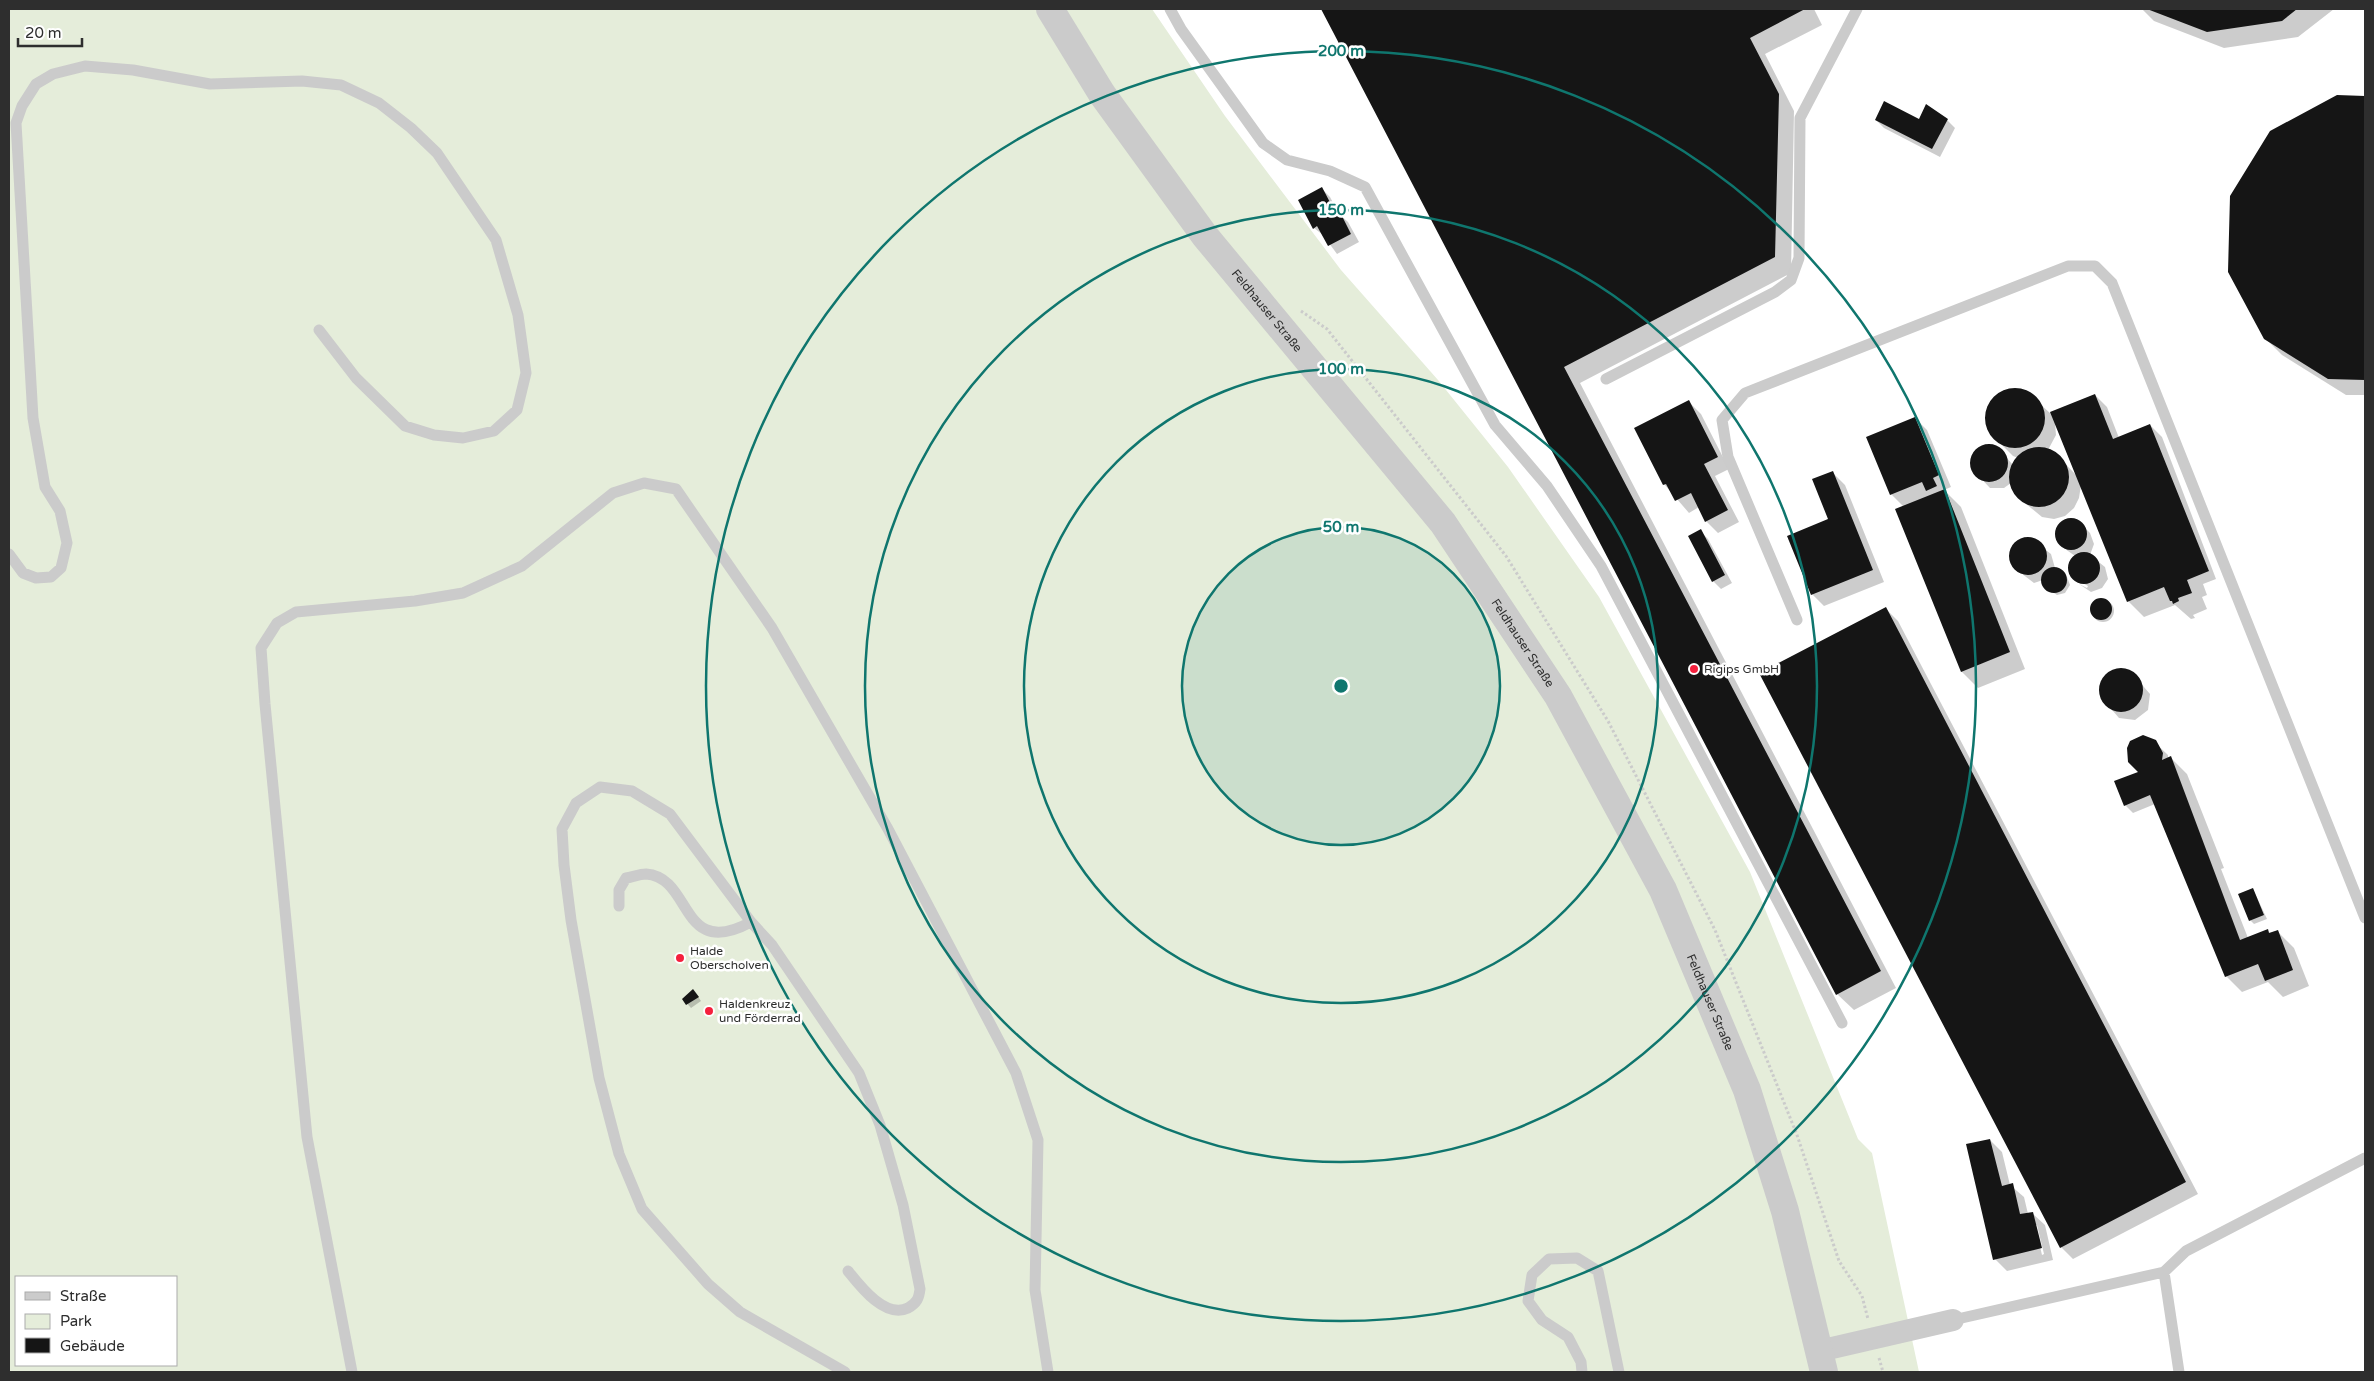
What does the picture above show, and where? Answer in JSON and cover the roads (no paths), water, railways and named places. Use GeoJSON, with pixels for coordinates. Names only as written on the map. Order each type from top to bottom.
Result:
{"type":"FeatureCollection","features":[{"type":"Feature","properties":{"kind":"street","name":"Feldhauser Straße"},"geometry":{"type":"LineString","coordinates":[[1050,9],[1102,94],[1205,236],[1443,523],[1558,696],[1663,890],[1747,1090],[1785,1211],[1821,1362]]}},
{"type":"Feature","properties":{"kind":"street"},"geometry":{"type":"LineString","coordinates":[[1821,1362],[1954,1320]]}},
{"type":"Feature","properties":{"kind":"lane"},"geometry":{"type":"LineString","coordinates":[[1170,9],[1181,29],[1263,143],[1287,160],[1330,171],[1365,187],[1495,425],[1547,486],[1600,566],[1842,1024]]}},
{"type":"Feature","properties":{"kind":"lane"},"geometry":{"type":"LineString","coordinates":[[1606,378],[1775,292],[1791,280],[1799,258],[1800,118],[1857,9]]}},
{"type":"Feature","properties":{"kind":"lane"},"geometry":{"type":"LineString","coordinates":[[9,554],[23,573],[36,578],[51,577],[62,568],[67,543],[60,511],[45,488],[33,418],[16,123],[22,106],[36,84],[53,74],[85,66],[133,70],[210,84],[302,81],[341,84],[378,103],[411,128],[436,153],[496,240],[518,315],[526,373],[517,410],[494,431],[463,438],[434,435],[405,426],[356,378],[319,330]]}},
{"type":"Feature","properties":{"kind":"lane"},"geometry":{"type":"LineString","coordinates":[[1797,620],[1728,457],[1722,420],[1745,393],[2068,266],[2095,266],[2112,283],[2365,918]]}},
{"type":"Feature","properties":{"kind":"lane"},"geometry":{"type":"LineString","coordinates":[[352,1372],[307,1137],[261,648],[277,623],[296,612],[415,601],[463,593],[522,566],[613,493],[644,482],[676,489],[772,628],[888,829],[1016,1073],[1038,1140],[1034,1290],[1048,1372]]}},
{"type":"Feature","properties":{"kind":"lane"},"geometry":{"type":"LineString","coordinates":[[845,1372],[740,1312],[708,1284],[642,1209],[619,1154],[599,1078],[571,920],[562,829],[576,803],[600,786],[632,791],[670,814],[751,922],[772,945],[860,1073],[880,1125],[903,1205],[920,1289],[919,1298],[915,1305],[905,1309],[886,1306],[869,1296],[848,1271]]}},
{"type":"Feature","properties":{"kind":"lane"},"geometry":{"type":"LineString","coordinates":[[619,906],[619,890],[626,878],[646,874],[665,882],[700,927],[717,934],[735,930],[751,922]]}},
{"type":"Feature","properties":{"kind":"lane"},"geometry":{"type":"LineString","coordinates":[[1954,1320],[2164,1272],[2186,1250],[2365,1158]]}},
{"type":"Feature","properties":{"kind":"lane"},"geometry":{"type":"LineString","coordinates":[[1582,1372],[1581,1362],[1568,1337],[1542,1320],[1528,1301],[1532,1275],[1549,1259],[1577,1258],[1598,1271],[1620,1372]]}},
{"type":"Feature","properties":{"kind":"lane"},"geometry":{"type":"LineString","coordinates":[[2164,1272],[2179,1372]]}},
{"type":"Feature","properties":{"kind":"place","name":"Rigips GmbH"},"geometry":{"type":"Point","coordinates":[1694,669]}},
{"type":"Feature","properties":{"kind":"place","name":"Halde Oberscholven"},"geometry":{"type":"Point","coordinates":[680,958]}},
{"type":"Feature","properties":{"kind":"place","name":"Haldenkreuz und Förderrad"},"geometry":{"type":"Point","coordinates":[709,1011]}}]}
